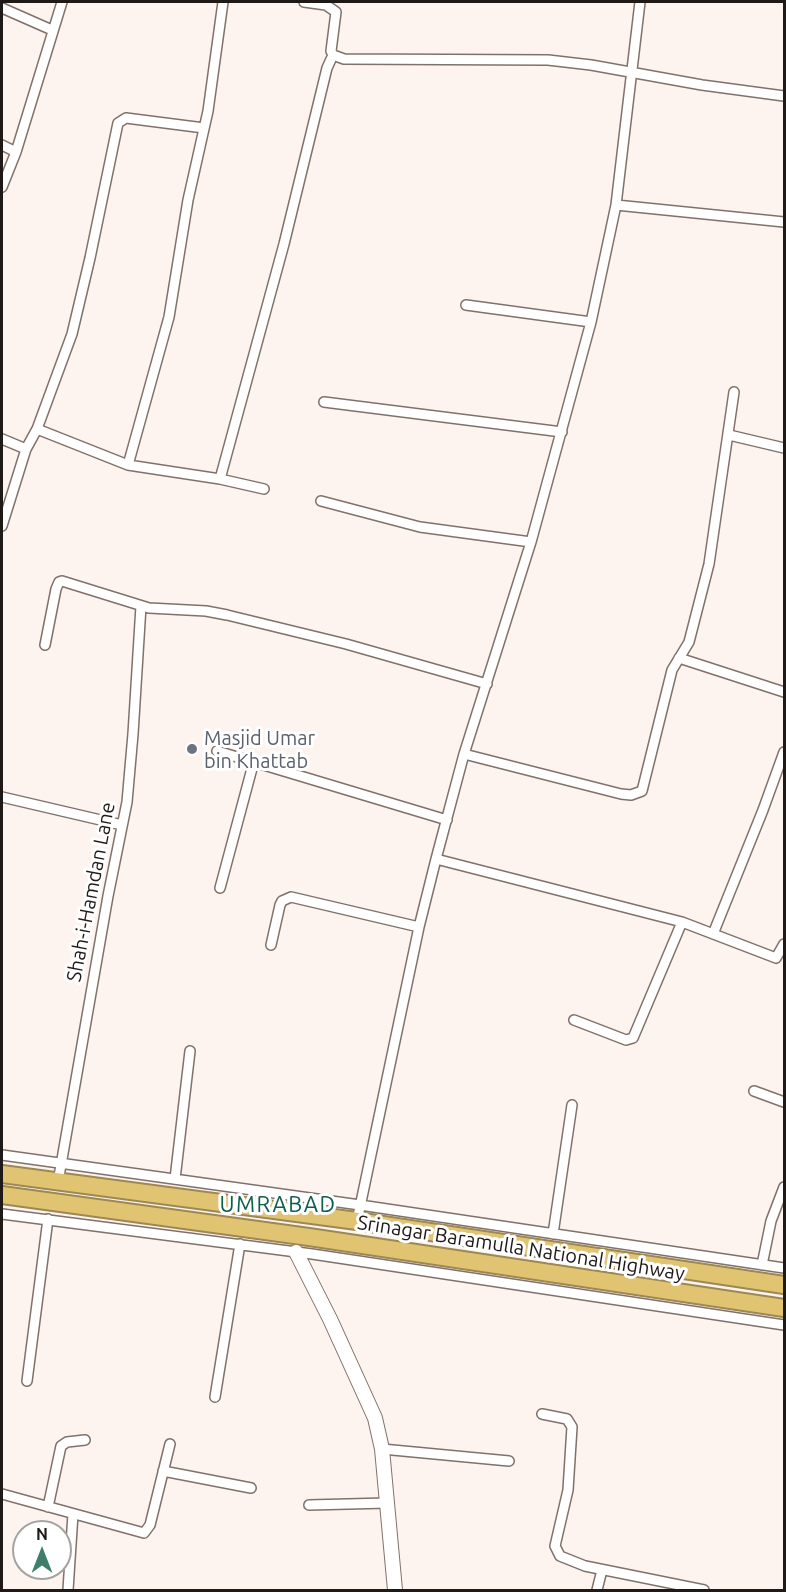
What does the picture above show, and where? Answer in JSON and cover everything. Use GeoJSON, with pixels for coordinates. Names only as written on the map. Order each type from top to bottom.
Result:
{"type":"FeatureCollection","features":[{"type":"Feature","properties":{"kind":"highway"},"geometry":{"type":"LineString","coordinates":[[2,1174],[58,1182],[358,1213],[784,1285]]}},
{"type":"Feature","properties":{"kind":"highway","name":"Srinagar Baramulla National Highway"},"geometry":{"type":"LineString","coordinates":[[2,1195],[298,1235],[526,1278],[784,1308]]}},
{"type":"Feature","properties":{"kind":"street"},"geometry":{"type":"LineString","coordinates":[[2,187],[16,152],[62,2]]}},
{"type":"Feature","properties":{"kind":"street"},"geometry":{"type":"LineString","coordinates":[[128,465],[169,316],[188,200],[208,111],[223,2]]}},
{"type":"Feature","properties":{"kind":"street"},"geometry":{"type":"LineString","coordinates":[[220,478],[284,244],[327,68],[333,55],[331,44],[336,12],[327,5],[304,2]]}},
{"type":"Feature","properties":{"kind":"street"},"geometry":{"type":"LineString","coordinates":[[358,1213],[419,927],[436,859],[464,754],[531,542],[591,322],[616,205],[640,2]]}},
{"type":"Feature","properties":{"kind":"street"},"geometry":{"type":"LineString","coordinates":[[2,9],[52,30]]}},
{"type":"Feature","properties":{"kind":"street"},"geometry":{"type":"LineString","coordinates":[[333,55],[344,59],[548,60],[784,96]]}},
{"type":"Feature","properties":{"kind":"street"},"geometry":{"type":"LineString","coordinates":[[2,526],[26,449],[37,429],[72,334],[118,123],[126,118],[204,128]]}},
{"type":"Feature","properties":{"kind":"street"},"geometry":{"type":"LineString","coordinates":[[2,146],[16,152]]}},
{"type":"Feature","properties":{"kind":"street"},"geometry":{"type":"LineString","coordinates":[[616,205],[784,222]]}},
{"type":"Feature","properties":{"kind":"street"},"geometry":{"type":"LineString","coordinates":[[466,305],[591,322]]}},
{"type":"Feature","properties":{"kind":"street"},"geometry":{"type":"LineString","coordinates":[[464,754],[621,794],[637,794],[642,791],[672,670],[689,642],[709,564],[734,392]]}},
{"type":"Feature","properties":{"kind":"street"},"geometry":{"type":"LineString","coordinates":[[324,402],[562,432]]}},
{"type":"Feature","properties":{"kind":"street"},"geometry":{"type":"LineString","coordinates":[[37,429],[128,465],[220,478],[264,489]]}},
{"type":"Feature","properties":{"kind":"street"},"geometry":{"type":"LineString","coordinates":[[729,435],[784,448]]}},
{"type":"Feature","properties":{"kind":"street"},"geometry":{"type":"LineString","coordinates":[[2,439],[26,449]]}},
{"type":"Feature","properties":{"kind":"street"},"geometry":{"type":"LineString","coordinates":[[321,501],[420,527],[531,542]]}},
{"type":"Feature","properties":{"kind":"street"},"geometry":{"type":"LineString","coordinates":[[45,645],[56,589],[59,582],[69,582],[141,606],[216,612],[346,644],[486,684]]}},
{"type":"Feature","properties":{"kind":"street","name":"Shah-i-Hamdan Lane"},"geometry":{"type":"LineString","coordinates":[[58,1182],[130,777],[141,606]]}},
{"type":"Feature","properties":{"kind":"street"},"geometry":{"type":"LineString","coordinates":[[679,658],[784,692]]}},
{"type":"Feature","properties":{"kind":"street"},"geometry":{"type":"LineString","coordinates":[[217,751],[447,820]]}},
{"type":"Feature","properties":{"kind":"street"},"geometry":{"type":"LineString","coordinates":[[713,934],[784,752]]}},
{"type":"Feature","properties":{"kind":"street"},"geometry":{"type":"LineString","coordinates":[[220,888],[254,761]]}},
{"type":"Feature","properties":{"kind":"street"},"geometry":{"type":"LineString","coordinates":[[2,797],[122,825]]}},
{"type":"Feature","properties":{"kind":"street"},"geometry":{"type":"LineString","coordinates":[[436,859],[682,922],[776,958],[784,944]]}},
{"type":"Feature","properties":{"kind":"street"},"geometry":{"type":"LineString","coordinates":[[271,945],[280,905],[282,901],[291,897],[419,927]]}},
{"type":"Feature","properties":{"kind":"street"},"geometry":{"type":"LineString","coordinates":[[574,1020],[626,1040],[634,1037],[682,922]]}},
{"type":"Feature","properties":{"kind":"street"},"geometry":{"type":"LineString","coordinates":[[175,1179],[190,1052]]}},
{"type":"Feature","properties":{"kind":"street"},"geometry":{"type":"LineString","coordinates":[[754,1091],[784,1102]]}},
{"type":"Feature","properties":{"kind":"street"},"geometry":{"type":"LineString","coordinates":[[553,1234],[572,1105]]}},
{"type":"Feature","properties":{"kind":"street"},"geometry":{"type":"LineString","coordinates":[[2,1155],[175,1179],[358,1213],[553,1234],[784,1268]]}},
{"type":"Feature","properties":{"kind":"street"},"geometry":{"type":"LineString","coordinates":[[762,1265],[771,1221],[784,1187]]}},
{"type":"Feature","properties":{"kind":"street"},"geometry":{"type":"LineString","coordinates":[[2,1214],[296,1252],[526,1278],[784,1325]]}},
{"type":"Feature","properties":{"kind":"street"},"geometry":{"type":"LineString","coordinates":[[27,1381],[48,1219]]}},
{"type":"Feature","properties":{"kind":"street"},"geometry":{"type":"LineString","coordinates":[[215,1397],[240,1244]]}},
{"type":"Feature","properties":{"kind":"street"},"geometry":{"type":"LineString","coordinates":[[296,1252],[330,1319],[370,1408],[382,1449],[395,1590]]}},
{"type":"Feature","properties":{"kind":"street"},"geometry":{"type":"LineString","coordinates":[[542,1414],[567,1419],[572,1427],[568,1490],[556,1540],[556,1551],[567,1560],[602,1570],[704,1590]]}},
{"type":"Feature","properties":{"kind":"street"},"geometry":{"type":"LineString","coordinates":[[48,1507],[61,1446],[67,1442],[85,1440]]}},
{"type":"Feature","properties":{"kind":"street"},"geometry":{"type":"LineString","coordinates":[[2,1494],[142,1533],[146,1532],[150,1526],[170,1444]]}},
{"type":"Feature","properties":{"kind":"street"},"geometry":{"type":"LineString","coordinates":[[382,1449],[509,1461]]}},
{"type":"Feature","properties":{"kind":"street"},"geometry":{"type":"LineString","coordinates":[[163,1471],[251,1488]]}},
{"type":"Feature","properties":{"kind":"street"},"geometry":{"type":"LineString","coordinates":[[309,1505],[387,1503]]}},
{"type":"Feature","properties":{"kind":"street"},"geometry":{"type":"LineString","coordinates":[[68,1590],[73,1514]]}},
{"type":"Feature","properties":{"kind":"street"},"geometry":{"type":"LineString","coordinates":[[597,1590],[602,1570]]}},
{"type":"Feature","properties":{"kind":"street"},"geometry":{"type":"LineString","coordinates":[[647,1590],[649,1580]]}},
{"type":"Feature","properties":{"kind":"place","name":"Masjid Umar bin Khattab"},"geometry":{"type":"Point","coordinates":[192,749]}},
{"type":"Feature","properties":{"kind":"district","name":"UMRABAD"},"geometry":{"type":"Point","coordinates":[278,1205]}}]}
